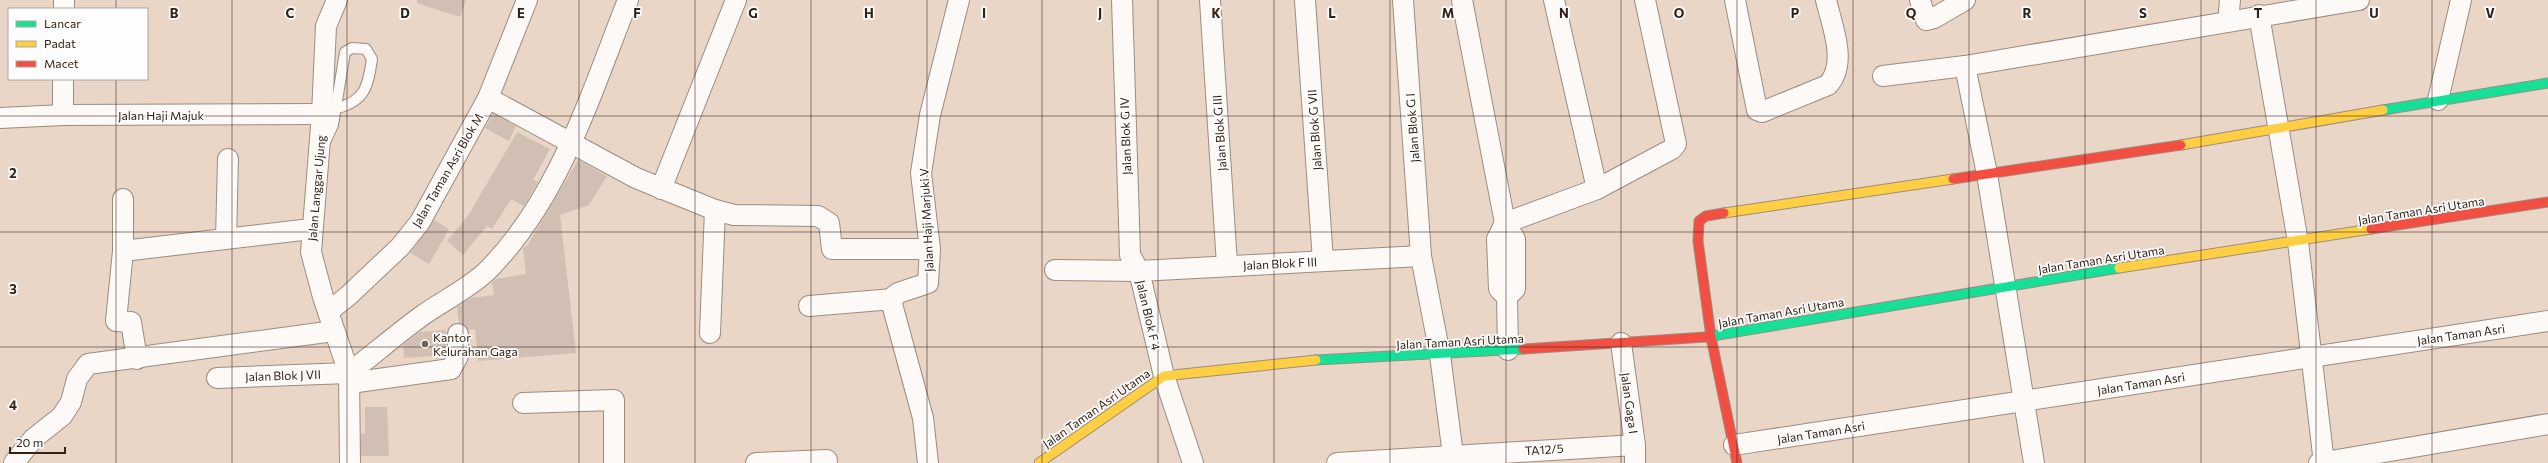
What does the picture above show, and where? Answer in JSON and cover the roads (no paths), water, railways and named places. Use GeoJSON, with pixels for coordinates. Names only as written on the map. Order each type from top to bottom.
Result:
{"type":"FeatureCollection","features":[{"type":"Feature","properties":{"kind":"street","name":"Jalan Langgar Ujung"},"geometry":{"type":"LineString","coordinates":[[337,0],[326,26],[329,111],[319,150],[311,229],[311,252],[349,378],[350,463]]}},
{"type":"Feature","properties":{"kind":"street","name":"Jalan Taman Asri Blok M"},"geometry":{"type":"LineString","coordinates":[[328,312],[348,296],[400,247],[420,222],[488,98],[527,0]]}},
{"type":"Feature","properties":{"kind":"street"},"geometry":{"type":"LineString","coordinates":[[349,378],[421,316],[487,271],[515,237],[550,187],[572,142],[628,0]]}},
{"type":"Feature","properties":{"kind":"street"},"geometry":{"type":"LineString","coordinates":[[661,189],[736,0]]}},
{"type":"Feature","properties":{"kind":"street","name":"Jalan Haji Marjuki V"},"geometry":{"type":"LineString","coordinates":[[893,299],[898,293],[925,286],[928,283],[930,249],[921,173],[930,115],[960,0]]}},
{"type":"Feature","properties":{"kind":"street","name":"Jalan Blok G IV"},"geometry":{"type":"LineString","coordinates":[[1122,0],[1130,255],[1139,271]]}},
{"type":"Feature","properties":{"kind":"street","name":"Jalan Blok G III"},"geometry":{"type":"LineString","coordinates":[[1210,0],[1227,265]]}},
{"type":"Feature","properties":{"kind":"street","name":"Jalan Blok G VII"},"geometry":{"type":"LineString","coordinates":[[1305,0],[1323,261]]}},
{"type":"Feature","properties":{"kind":"street","name":"Jalan Blok G I"},"geometry":{"type":"LineString","coordinates":[[1402,0],[1422,256],[1447,354],[1453,455]]}},
{"type":"Feature","properties":{"kind":"street"},"geometry":{"type":"LineString","coordinates":[[1462,0],[1505,223],[1497,239],[1499,289],[1507,297],[1508,350]]}},
{"type":"Feature","properties":{"kind":"street"},"geometry":{"type":"LineString","coordinates":[[1554,0],[1597,189]]}},
{"type":"Feature","properties":{"kind":"street"},"geometry":{"type":"LineString","coordinates":[[1505,223],[1597,189],[1672,149],[1676,144],[1646,0]]}},
{"type":"Feature","properties":{"kind":"street"},"geometry":{"type":"LineString","coordinates":[[1735,0],[1757,110],[1762,112],[1828,85],[1836,77],[1838,65],[1837,50],[1826,0]]}},
{"type":"Feature","properties":{"kind":"street"},"geometry":{"type":"LineString","coordinates":[[1920,0],[1926,20],[1934,18],[1965,0]]}},
{"type":"Feature","properties":{"kind":"street"},"geometry":{"type":"LineString","coordinates":[[1883,76],[1965,66],[2259,15],[2359,0]]}},
{"type":"Feature","properties":{"kind":"street"},"geometry":{"type":"LineString","coordinates":[[2438,100],[2461,0]]}},
{"type":"Feature","properties":{"kind":"street"},"geometry":{"type":"LineString","coordinates":[[2259,15],[2298,242],[2322,463],[2548,424]]}},
{"type":"Feature","properties":{"kind":"street"},"geometry":{"type":"LineString","coordinates":[[1965,66],[1987,174],[2034,463]]}},
{"type":"Feature","properties":{"kind":"street"},"geometry":{"type":"LineString","coordinates":[[62,114],[63,80]]}},
{"type":"Feature","properties":{"kind":"street"},"geometry":{"type":"LineString","coordinates":[[1735,454],[1711,337],[1698,241],[1699,221],[1706,216],[2278,130],[2438,100],[2548,83]]}},
{"type":"Feature","properties":{"kind":"street"},"geometry":{"type":"LineString","coordinates":[[488,98],[572,142],[636,178],[715,210],[734,215],[818,216],[829,223],[832,249],[930,249]]}},
{"type":"Feature","properties":{"kind":"street","name":"Jalan Haji Majuk"},"geometry":{"type":"LineString","coordinates":[[0,118],[62,114],[329,111]]}},
{"type":"Feature","properties":{"kind":"street"},"geometry":{"type":"LineString","coordinates":[[226,239],[228,159]]}},
{"type":"Feature","properties":{"kind":"street"},"geometry":{"type":"LineString","coordinates":[[123,199],[123,252],[116,321],[131,322],[137,359]]}},
{"type":"Feature","properties":{"kind":"street","name":"Jalan Taman Asri Utama"},"geometry":{"type":"LineString","coordinates":[[1039,463],[1162,368],[1447,354],[1711,337],[2004,286],[2298,242],[2548,202]]}},
{"type":"Feature","properties":{"kind":"street"},"geometry":{"type":"LineString","coordinates":[[710,333],[715,210]]}},
{"type":"Feature","properties":{"kind":"street"},"geometry":{"type":"LineString","coordinates":[[123,252],[311,229]]}},
{"type":"Feature","properties":{"kind":"street","name":"Jalan Blok F III"},"geometry":{"type":"LineString","coordinates":[[1055,270],[1139,271],[1227,265],[1422,256]]}},
{"type":"Feature","properties":{"kind":"street","name":"Jalan Blok F 4"},"geometry":{"type":"LineString","coordinates":[[1139,271],[1162,368],[1193,463]]}},
{"type":"Feature","properties":{"kind":"street"},"geometry":{"type":"LineString","coordinates":[[809,306],[893,299],[898,335],[923,418],[928,463]]}},
{"type":"Feature","properties":{"kind":"street","name":"Jalan Taman Asri"},"geometry":{"type":"LineString","coordinates":[[1735,454],[2025,401],[2310,356],[2548,321]]}},
{"type":"Feature","properties":{"kind":"street"},"geometry":{"type":"LineString","coordinates":[[14,463],[33,439],[62,416],[71,402],[77,379],[88,364],[137,359],[334,331]]}},
{"type":"Feature","properties":{"kind":"street","name":"Jalan Blok J VII"},"geometry":{"type":"LineString","coordinates":[[216,378],[349,378],[451,369],[458,356],[458,334]]}},
{"type":"Feature","properties":{"kind":"street","name":"Jalan Gaga I"},"geometry":{"type":"LineString","coordinates":[[1622,343],[1635,454]]}},
{"type":"Feature","properties":{"kind":"street"},"geometry":{"type":"LineString","coordinates":[[523,403],[614,400],[614,463]]}},
{"type":"Feature","properties":{"kind":"street","name":"TA12/5"},"geometry":{"type":"LineString","coordinates":[[1337,463],[1453,455],[1635,454]]}},
{"type":"Feature","properties":{"kind":"street"},"geometry":{"type":"LineString","coordinates":[[756,463],[827,460]]}},
{"type":"Feature","properties":{"kind":"lane"},"geometry":{"type":"LineString","coordinates":[[352,48],[366,49],[372,59],[363,94],[357,101],[329,111],[345,52],[352,48]]}},
{"type":"Feature","properties":{"kind":"place","name":"Kantor Kelurahan Gaga"},"geometry":{"type":"Point","coordinates":[425,344]}}]}
